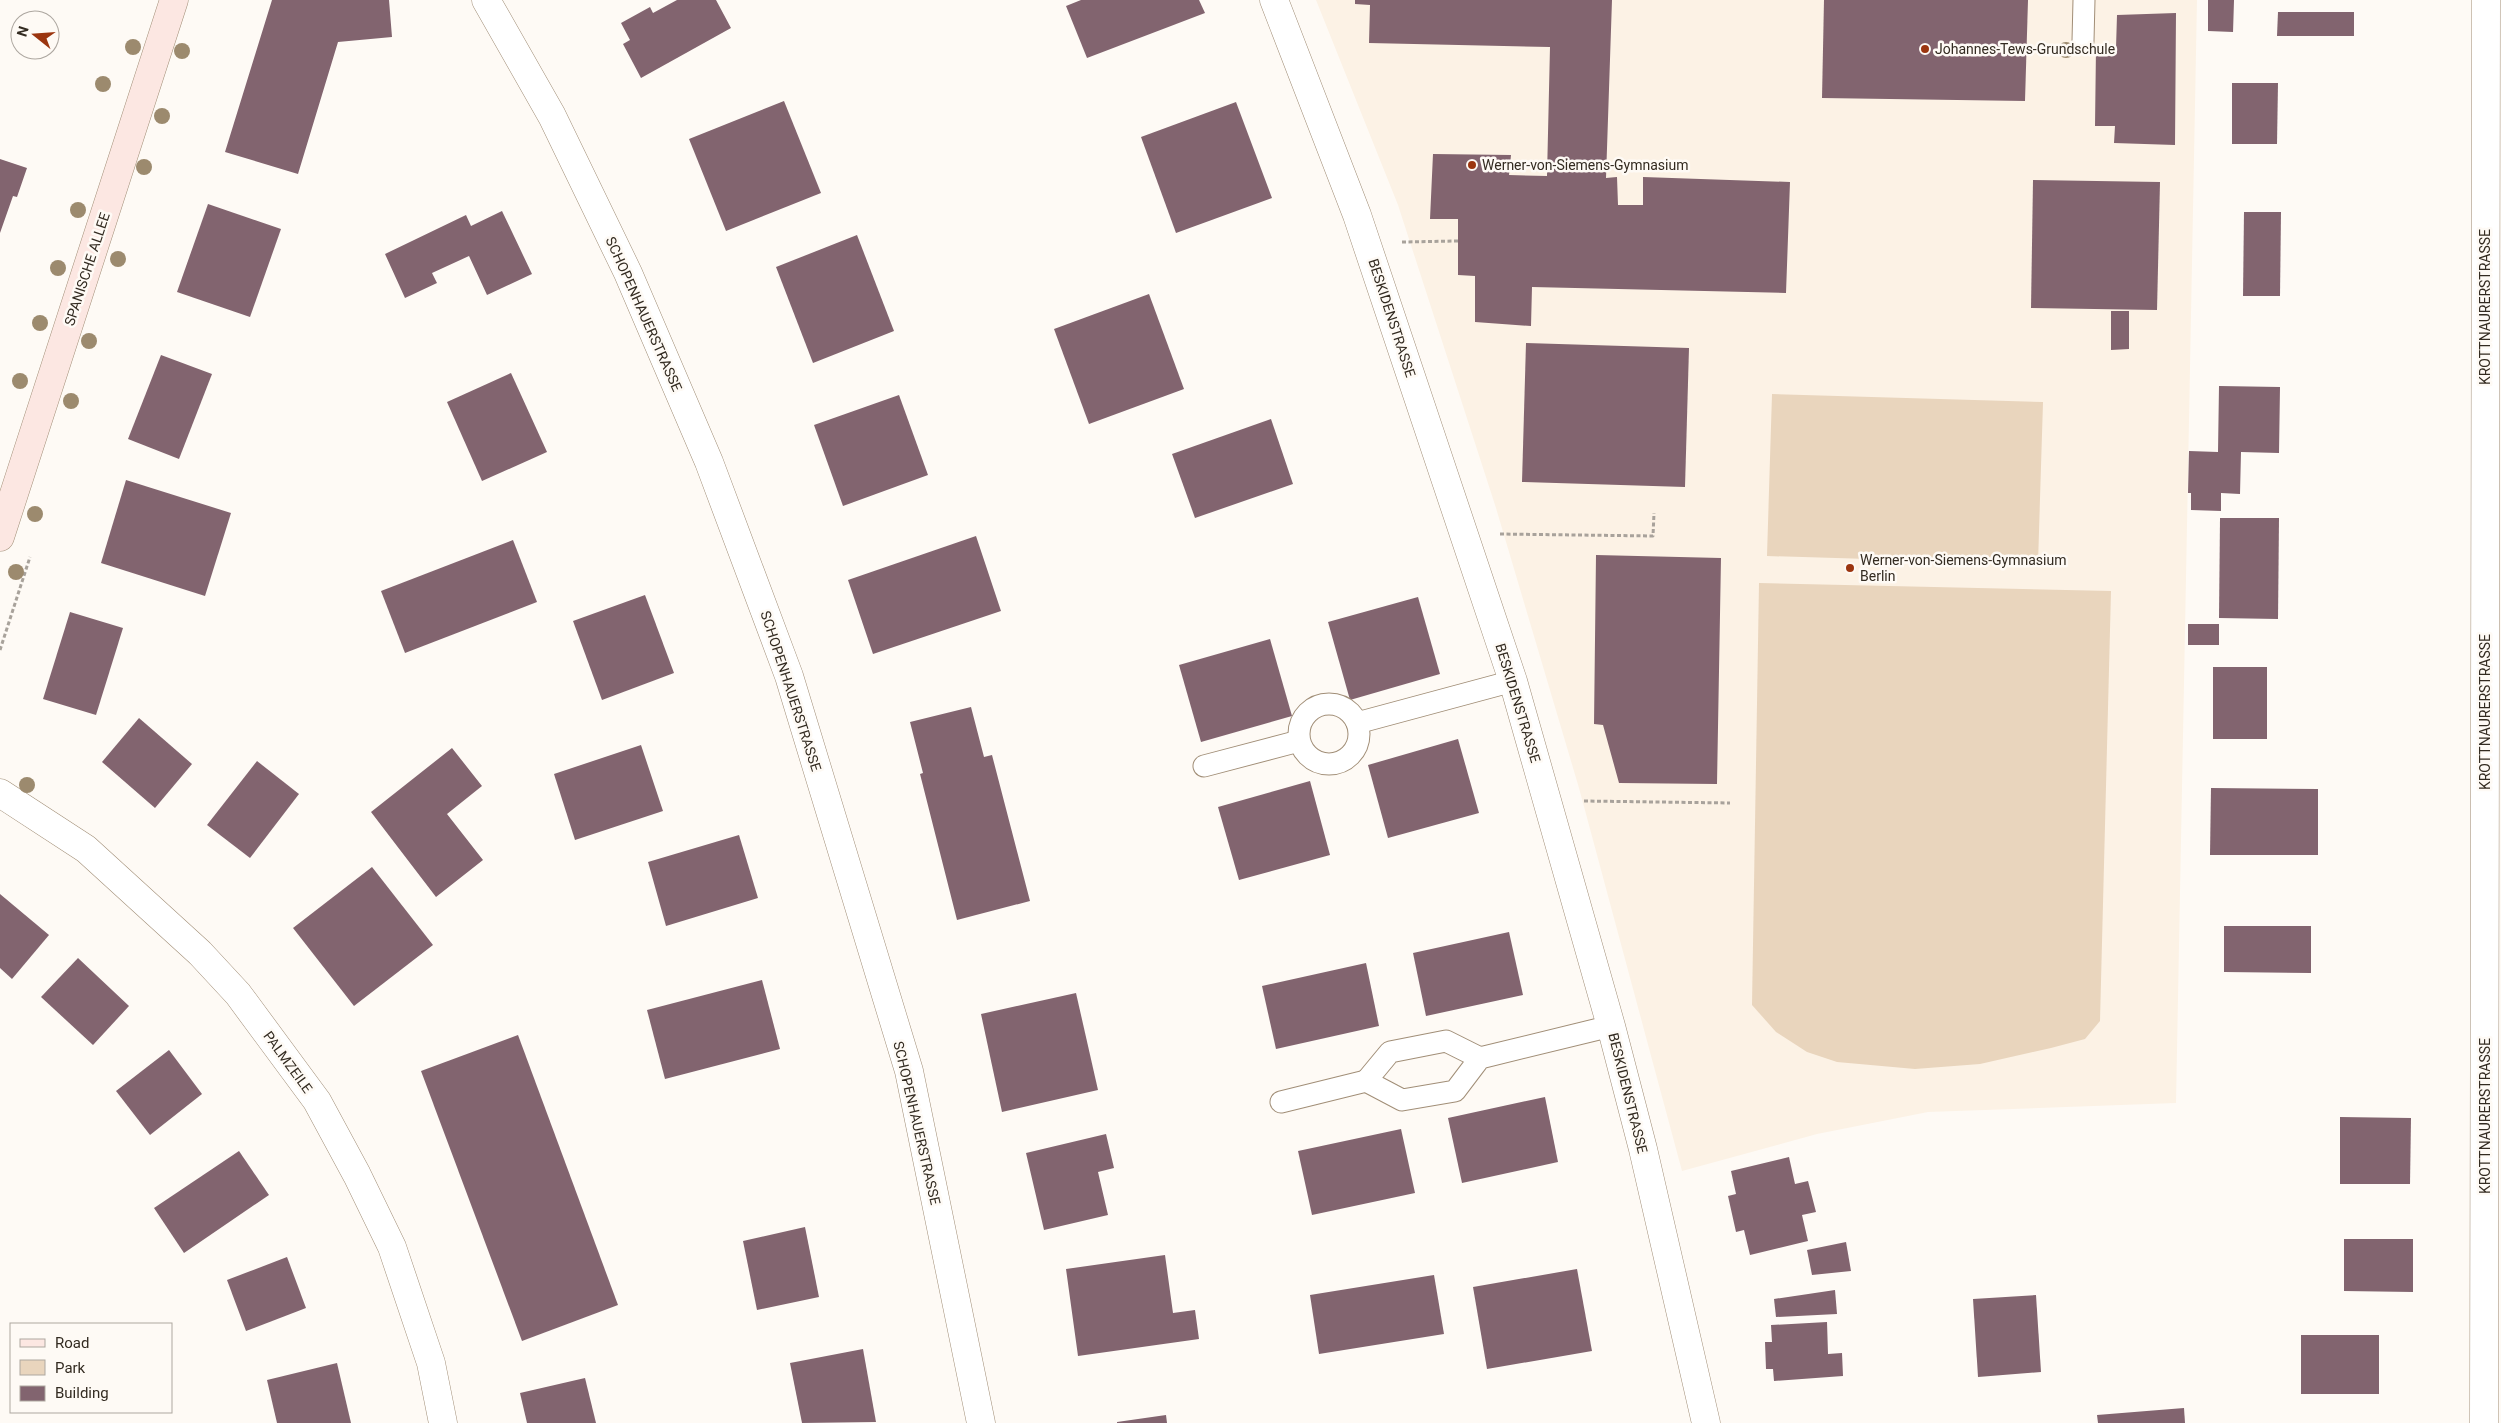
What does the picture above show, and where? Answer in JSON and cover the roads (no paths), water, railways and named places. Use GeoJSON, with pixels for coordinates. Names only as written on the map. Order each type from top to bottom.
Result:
{"type":"FeatureCollection","features":[{"type":"Feature","properties":{"kind":"main road","name":"SPANISCHE ALLEE"},"geometry":{"type":"LineString","coordinates":[[0,537],[174,0]]}},
{"type":"Feature","properties":{"kind":"street","name":"SCHOPENHAUERSTRASSE"},"geometry":{"type":"LineString","coordinates":[[486,0],[552,116],[628,273],[709,462],[789,676],[908,1071],[980,1423]]}},
{"type":"Feature","properties":{"kind":"street","name":"BESKIDENSTRASSE"},"geometry":{"type":"LineString","coordinates":[[1274,0],[1357,215],[1513,681],[1611,1026],[1645,1158],[1706,1423]]}},
{"type":"Feature","properties":{"kind":"street","name":"KROTTNAURERSTRASSE"},"geometry":{"type":"LineString","coordinates":[[2484,1423],[2486,0]]}},
{"type":"Feature","properties":{"kind":"street","name":"PALMZEILE"},"geometry":{"type":"LineString","coordinates":[[0,793],[86,849],[200,953],[238,994],[317,1102],[357,1175],[392,1247],[431,1363],[443,1423]]}},
{"type":"Feature","properties":{"kind":"lane"},"geometry":{"type":"LineString","coordinates":[[2083,41],[2084,0]]}},
{"type":"Feature","properties":{"kind":"lane"},"geometry":{"type":"LineString","coordinates":[[1356,723],[1513,681]]}},
{"type":"Feature","properties":{"kind":"lane"},"geometry":{"type":"LineString","coordinates":[[1330,704],[1340,706],[1350,712],[1356,723],[1360,735],[1355,750],[1345,760],[1331,765],[1316,762],[1305,753],[1299,741],[1300,725],[1307,714],[1318,706],[1330,704]]}},
{"type":"Feature","properties":{"kind":"lane"},"geometry":{"type":"LineString","coordinates":[[1204,766],[1299,741]]}},
{"type":"Feature","properties":{"kind":"lane"},"geometry":{"type":"LineString","coordinates":[[1366,1081],[1402,1100],[1455,1091],[1480,1058],[1611,1026]]}},
{"type":"Feature","properties":{"kind":"lane"},"geometry":{"type":"LineString","coordinates":[[1281,1102],[1366,1081],[1390,1052],[1446,1041],[1480,1058]]}},
{"type":"Feature","properties":{"kind":"place","name":"Johannes-Tews-Grundschule"},"geometry":{"type":"Point","coordinates":[1925,49]}},
{"type":"Feature","properties":{"kind":"place","name":"Werner-von-Siemens-Gymnasium"},"geometry":{"type":"Point","coordinates":[1472,165]}},
{"type":"Feature","properties":{"kind":"place","name":"Werner-von-Siemens-Gymnasium Berlin"},"geometry":{"type":"Point","coordinates":[1850,568]}}]}
